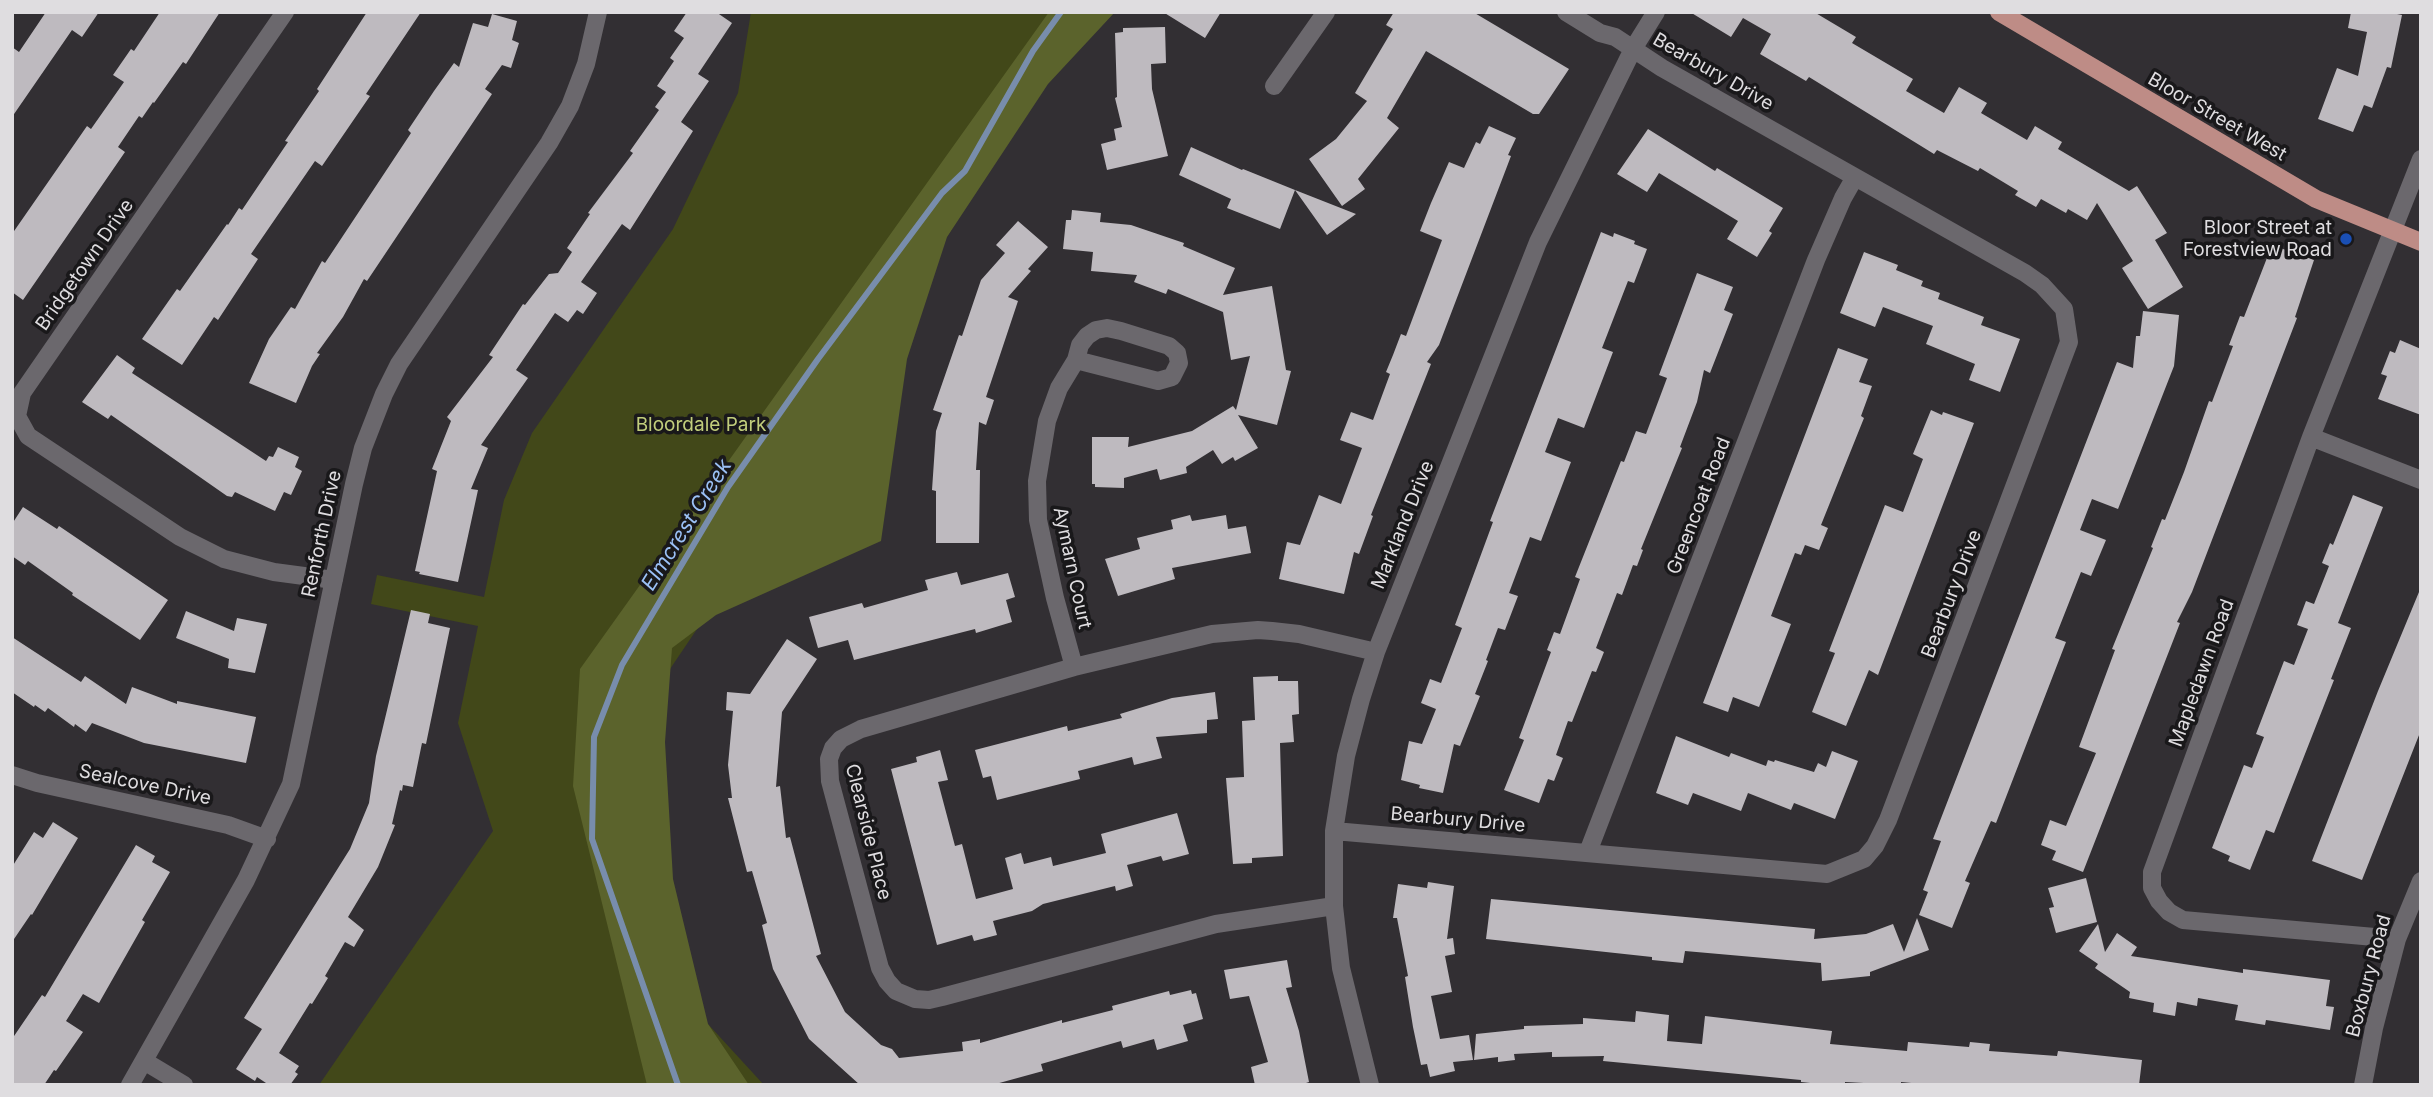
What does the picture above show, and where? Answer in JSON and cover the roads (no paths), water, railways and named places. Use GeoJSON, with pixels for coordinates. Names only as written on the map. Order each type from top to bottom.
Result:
{"type":"FeatureCollection","features":[{"type":"Feature","properties":{"kind":"main road","name":"Bloor Street West"},"geometry":{"type":"LineString","coordinates":[[1998,12],[2316,199],[2421,242]]}},
{"type":"Feature","properties":{"kind":"street","name":"Bridgetown Drive"},"geometry":{"type":"LineString","coordinates":[[285,12],[22,393],[17,416],[28,436],[180,537],[224,559],[274,572],[334,580]]}},
{"type":"Feature","properties":{"kind":"street","name":"Renforth Drive"},"geometry":{"type":"LineString","coordinates":[[130,1085],[246,880],[291,784],[360,460],[384,394],[406,353],[549,143],[570,106],[586,64],[598,12]]}},
{"type":"Feature","properties":{"kind":"street"},"geometry":{"type":"LineString","coordinates":[[1274,86],[1326,12]]}},
{"type":"Feature","properties":{"kind":"street","name":"Bearbury Drive"},"geometry":{"type":"LineString","coordinates":[[1334,831],[1827,874],[1864,859],[1875,846],[1888,820],[2069,342],[2064,309],[2042,285],[2025,273],[1662,68],[1615,37],[1600,33],[1566,12]]}},
{"type":"Feature","properties":{"kind":"street","name":"Markland Drive"},"geometry":{"type":"LineString","coordinates":[[1370,1085],[1341,968],[1334,906],[1334,831],[1346,756],[1376,652],[1538,242],[1633,48],[1656,12]]}},
{"type":"Feature","properties":{"kind":"street","name":"Mapledawn Road"},"geometry":{"type":"LineString","coordinates":[[2397,939],[2183,920],[2169,912],[2152,888],[2152,872],[2311,437],[2421,159]]}},
{"type":"Feature","properties":{"kind":"street","name":"Greencoat Road"},"geometry":{"type":"LineString","coordinates":[[1588,852],[1816,260],[1855,177]]}},
{"type":"Feature","properties":{"kind":"street","name":"Aymarn Court"},"geometry":{"type":"LineString","coordinates":[[1074,667],[1038,520],[1037,481],[1047,421],[1059,388],[1076,360],[1080,345],[1096,330],[1107,328],[1170,345],[1177,353],[1179,363],[1172,377],[1158,381],[1076,360]]}},
{"type":"Feature","properties":{"kind":"street"},"geometry":{"type":"LineString","coordinates":[[2311,437],[2421,480]]}},
{"type":"Feature","properties":{"kind":"street","name":"Clearside Place"},"geometry":{"type":"LineString","coordinates":[[1334,906],[1216,923],[929,1000],[915,999],[896,991],[880,968],[828,767],[833,748],[846,735],[860,729],[1074,667],[1212,635],[1258,630],[1299,634],[1376,652]]}},
{"type":"Feature","properties":{"kind":"street","name":"Sealcove Drive"},"geometry":{"type":"LineString","coordinates":[[12,775],[37,783],[228,825],[267,839]]}},
{"type":"Feature","properties":{"kind":"street","name":"Boxbury Road"},"geometry":{"type":"LineString","coordinates":[[2363,1085],[2374,1028],[2397,939],[2421,881]]}},
{"type":"Feature","properties":{"kind":"street"},"geometry":{"type":"LineString","coordinates":[[144,1061],[184,1085]]}},
{"type":"Feature","properties":{"kind":"waterway","name":"Elmcrest Creek"},"geometry":{"type":"LineString","coordinates":[[678,1085],[592,839],[594,737],[622,665],[728,487],[818,359],[942,193],[965,171],[1033,51],[1061,12]]}},
{"type":"Feature","properties":{"kind":"place","name":"Bloor Street at Forestview Road"},"geometry":{"type":"Point","coordinates":[2346,239]}},
{"type":"Feature","properties":{"kind":"park label","name":"Bloordale Park"},"geometry":{"type":"Point","coordinates":[701,425]}}]}
